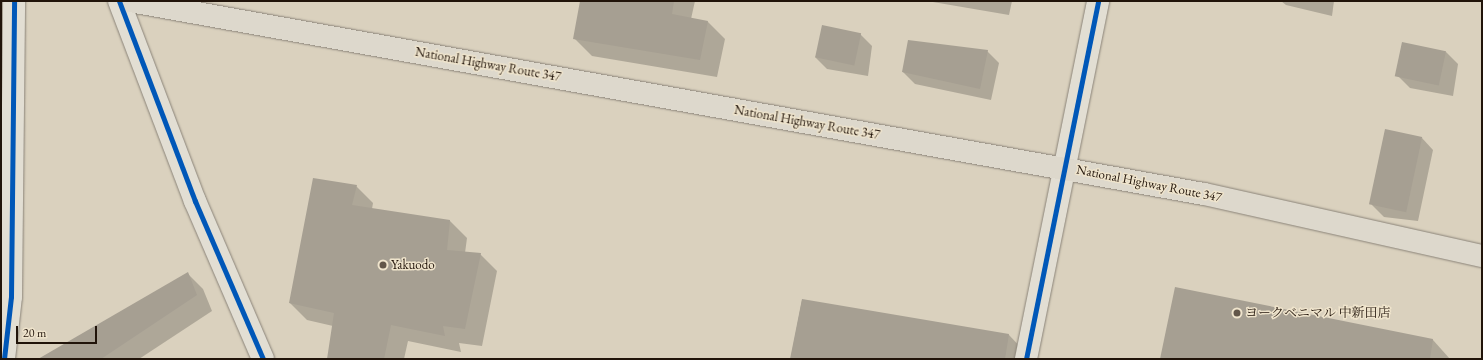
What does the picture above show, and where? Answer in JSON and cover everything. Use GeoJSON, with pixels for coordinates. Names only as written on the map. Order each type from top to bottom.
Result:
{"type":"FeatureCollection","features":[{"type":"Feature","properties":{"kind":"highway","name":"National Highway Route 347"},"geometry":{"type":"LineString","coordinates":[[130,1],[1204,194],[1482,256]]}},
{"type":"Feature","properties":{"kind":"street"},"geometry":{"type":"LineString","coordinates":[[4,359],[6,297],[7,118],[14,1]]}},
{"type":"Feature","properties":{"kind":"street"},"geometry":{"type":"LineString","coordinates":[[118,1],[195,201],[263,359]]}},
{"type":"Feature","properties":{"kind":"street"},"geometry":{"type":"LineString","coordinates":[[1026,359],[1098,1]]}},
{"type":"Feature","properties":{"kind":"building"},"geometry":{"type":"Polygon","coordinates":[[[580,1],[674,1],[672,14],[708,21],[700,60],[573,39],[580,1]]]}},
{"type":"Feature","properties":{"kind":"building"},"geometry":{"type":"Polygon","coordinates":[[[822,25],[861,33],[854,66],[815,57],[822,25]]]}},
{"type":"Feature","properties":{"kind":"building"},"geometry":{"type":"Polygon","coordinates":[[[908,40],[988,50],[980,89],[902,72],[908,40]]]}},
{"type":"Feature","properties":{"kind":"building"},"geometry":{"type":"Polygon","coordinates":[[[1402,42],[1446,51],[1439,86],[1395,76],[1402,42]]]}},
{"type":"Feature","properties":{"kind":"building"},"geometry":{"type":"Polygon","coordinates":[[[1385,129],[1422,137],[1406,212],[1369,204],[1385,129]]]}},
{"type":"Feature","properties":{"kind":"building"},"geometry":{"type":"Polygon","coordinates":[[[313,178],[357,185],[352,205],[450,220],[447,250],[481,253],[465,329],[443,326],[445,336],[391,325],[384,359],[327,359],[334,313],[289,303],[313,178]]]}},
{"type":"Feature","properties":{"kind":"building"},"geometry":{"type":"Polygon","coordinates":[[[188,272],[197,295],[101,359],[38,359],[188,272]]]}},
{"type":"Feature","properties":{"kind":"building","name":"ヨークベニマル 中新田店"},"geometry":{"type":"Polygon","coordinates":[[[1175,287],[1433,339],[1430,359],[1160,359],[1175,287]]]}},
{"type":"Feature","properties":{"kind":"building"},"geometry":{"type":"Polygon","coordinates":[[[802,299],[1009,334],[1005,359],[790,359],[802,299]]]}},
{"type":"Feature","properties":{"kind":"cycle path"},"geometry":{"type":"LineString","coordinates":[[4,359],[11,297],[14,1]]}},
{"type":"Feature","properties":{"kind":"cycle path"},"geometry":{"type":"LineString","coordinates":[[119,1],[195,201],[263,359]]}},
{"type":"Feature","properties":{"kind":"cycle path"},"geometry":{"type":"LineString","coordinates":[[1026,359],[1098,1]]}},
{"type":"Feature","properties":{"kind":"place","name":"Yakuodo"},"geometry":{"type":"Point","coordinates":[383,265]}},
{"type":"Feature","properties":{"kind":"place","name":"ヨークベニマル 中新田店"},"geometry":{"type":"Point","coordinates":[1237,313]}}]}
